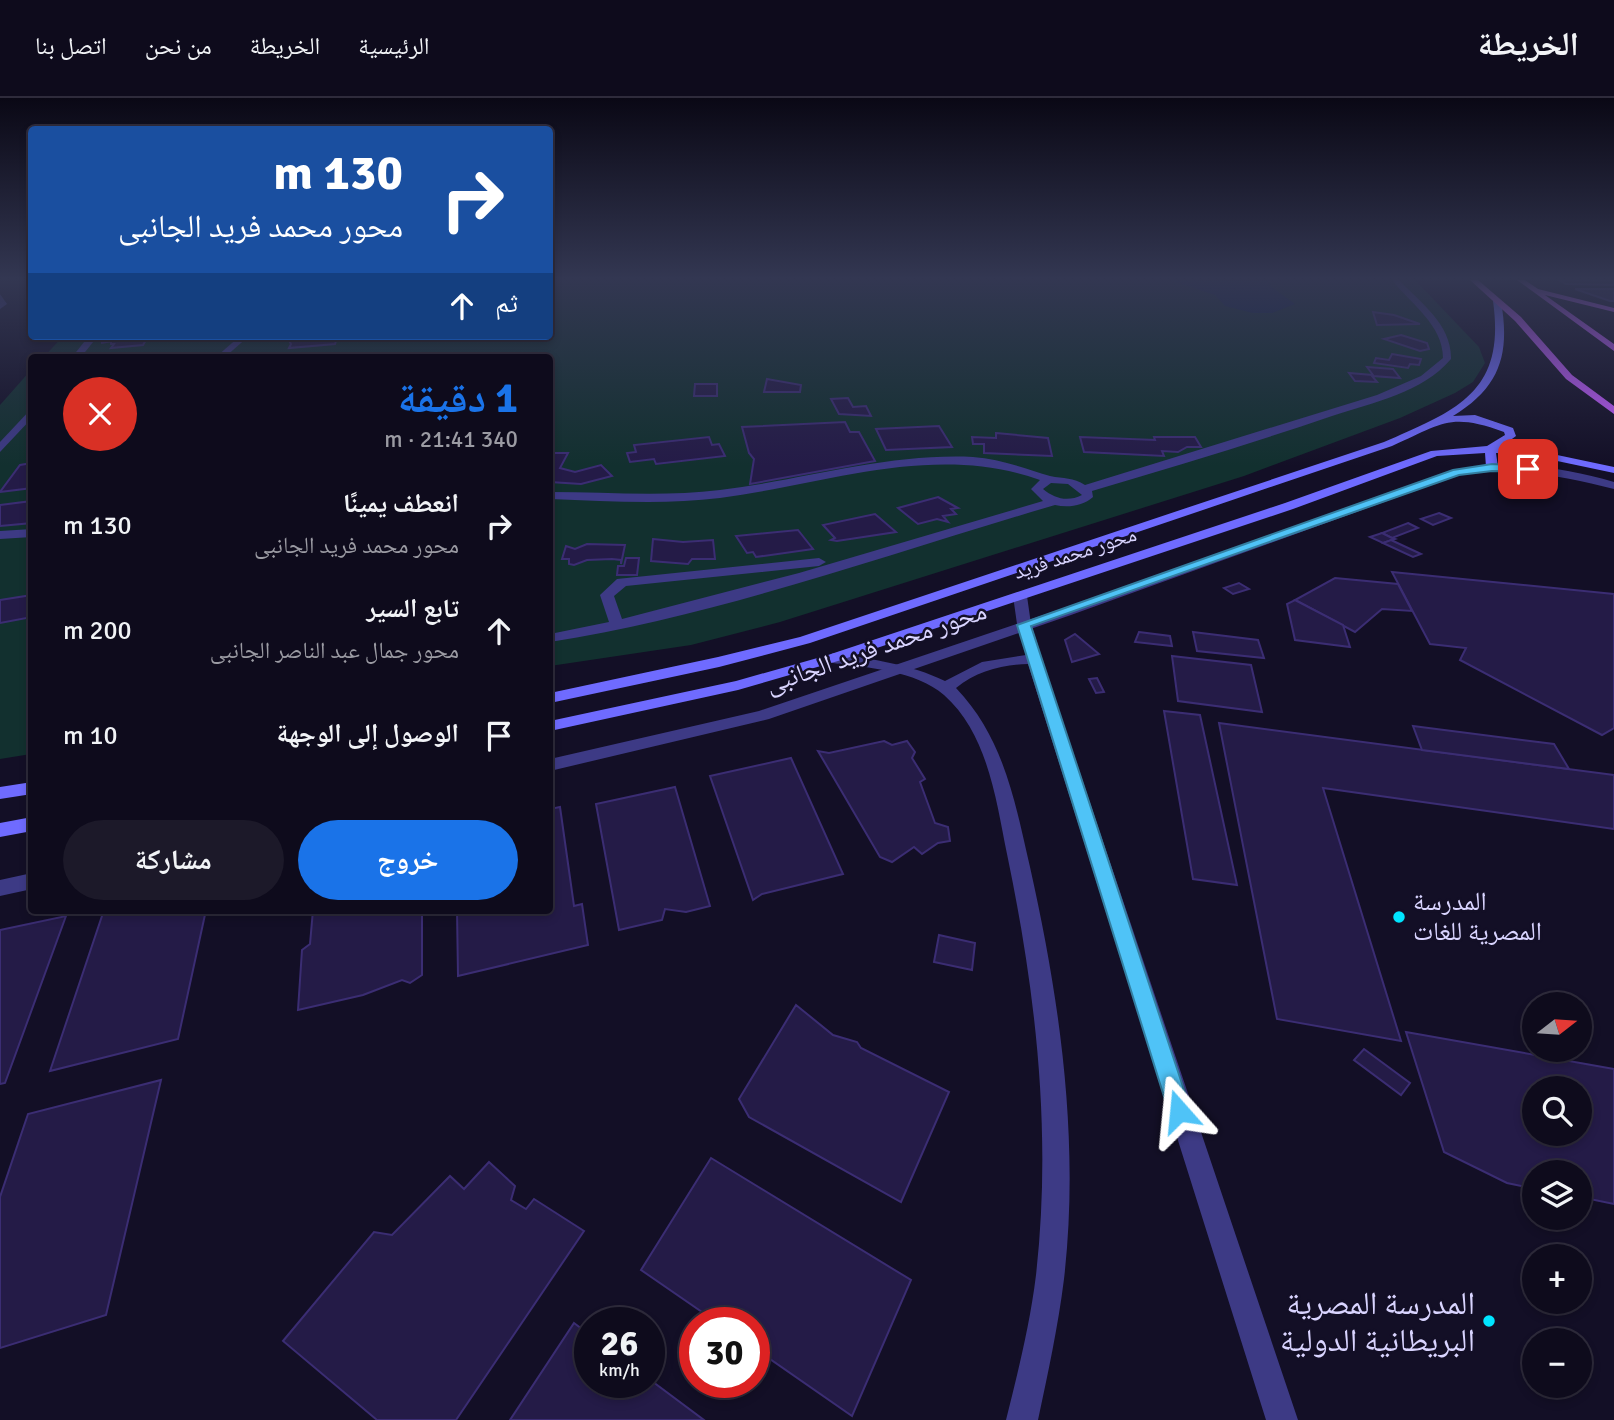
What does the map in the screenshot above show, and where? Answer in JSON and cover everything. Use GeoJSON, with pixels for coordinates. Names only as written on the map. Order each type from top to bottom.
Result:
{"type":"FeatureCollection","features":[{"type":"Feature","properties":{"kind":"main road","name":"محور محمد فريد"},"geometry":{"type":"LineString","coordinates":[[553,697],[719,662],[829,633],[1349,459],[1443,419],[1476,395],[1493,374],[1502,342]]}},
{"type":"Feature","properties":{"kind":"main road"},"geometry":{"type":"LineString","coordinates":[[1538,342],[1569,377],[1614,411]]}},
{"type":"Feature","properties":{"kind":"main road"},"geometry":{"type":"LineString","coordinates":[[1443,419],[1475,418],[1509,430],[1511,436],[1490,449],[1492,467]]}},
{"type":"Feature","properties":{"kind":"main road","name":"محور محمد فريد"},"geometry":{"type":"LineString","coordinates":[[553,725],[738,685],[833,658],[1289,506],[1423,456],[1450,450],[1490,449],[1545,454],[1614,470]]}},
{"type":"Feature","properties":{"kind":"main road"},"geometry":{"type":"LineString","coordinates":[[0,793],[28,789]]}},
{"type":"Feature","properties":{"kind":"main road"},"geometry":{"type":"LineString","coordinates":[[0,830],[28,825]]}},
{"type":"Feature","properties":{"kind":"street"},"geometry":{"type":"LineString","coordinates":[[224,354],[239,342]]}},
{"type":"Feature","properties":{"kind":"street"},"geometry":{"type":"LineString","coordinates":[[1085,489],[1270,434],[1400,389],[1434,372],[1447,359],[1446,342]]}},
{"type":"Feature","properties":{"kind":"street"},"geometry":{"type":"LineString","coordinates":[[0,449],[28,416]]}},
{"type":"Feature","properties":{"kind":"street"},"geometry":{"type":"LineString","coordinates":[[553,495],[640,498],[701,496],[923,462],[988,464],[1031,471],[1051,480]]}},
{"type":"Feature","properties":{"kind":"street","name":"محور محمد فريد الجانبى"},"geometry":{"type":"LineString","coordinates":[[553,764],[763,715],[1457,472],[1492,467],[1561,473],[1614,486]]}},
{"type":"Feature","properties":{"kind":"street"},"geometry":{"type":"LineString","coordinates":[[553,637],[738,596],[1054,501],[1082,501],[1088,493],[1071,481],[1044,482],[1037,489],[1054,501]]}},
{"type":"Feature","properties":{"kind":"street"},"geometry":{"type":"LineString","coordinates":[[0,535],[28,533]]}},
{"type":"Feature","properties":{"kind":"street"},"geometry":{"type":"LineString","coordinates":[[617,625],[607,595],[614,585],[630,579],[868,556]]}},
{"type":"Feature","properties":{"kind":"street"},"geometry":{"type":"LineString","coordinates":[[1020,596],[1024,625],[1282,1420]]}},
{"type":"Feature","properties":{"kind":"street"},"geometry":{"type":"LineString","coordinates":[[833,658],[893,669],[946,688],[980,727],[997,762],[1029,902],[1053,1053],[1058,1133],[1051,1263],[1022,1420]]}},
{"type":"Feature","properties":{"kind":"street"},"geometry":{"type":"LineString","coordinates":[[946,688],[984,665],[1035,659]]}},
{"type":"Feature","properties":{"kind":"street"},"geometry":{"type":"LineString","coordinates":[[0,888],[28,882]]}},
{"type":"Feature","properties":{"kind":"green space"},"geometry":{"type":"Polygon","coordinates":[[[58,342],[1474,342],[1485,363],[1473,382],[1455,393],[1400,418],[1244,476],[780,622],[691,645],[553,666],[553,354],[47,354],[58,342]]]}},
{"type":"Feature","properties":{"kind":"green space"},"geometry":{"type":"Polygon","coordinates":[[[28,373],[28,754],[0,759],[0,405],[28,373]]]}},
{"type":"Feature","properties":{"kind":"building"},"geometry":{"type":"Polygon","coordinates":[[[111,342],[145,342],[143,345],[111,348],[114,344],[111,342]]]}},
{"type":"Feature","properties":{"kind":"building"},"geometry":{"type":"Polygon","coordinates":[[[290,342],[336,342],[335,344],[289,348],[290,342]]]}},
{"type":"Feature","properties":{"kind":"building"},"geometry":{"type":"Polygon","coordinates":[[[1392,342],[1427,343],[1429,349],[1420,351],[1392,342]]]}},
{"type":"Feature","properties":{"kind":"building"},"geometry":{"type":"Polygon","coordinates":[[[1392,354],[1421,359],[1419,365],[1410,364],[1408,368],[1374,363],[1376,358],[1389,360],[1392,354]]]}},
{"type":"Feature","properties":{"kind":"building"},"geometry":{"type":"Polygon","coordinates":[[[1367,367],[1393,369],[1400,378],[1372,376],[1377,382],[1355,381],[1349,373],[1373,375],[1367,367]]]}},
{"type":"Feature","properties":{"kind":"building"},"geometry":{"type":"Polygon","coordinates":[[[767,379],[801,385],[800,392],[764,392],[767,379]]]}},
{"type":"Feature","properties":{"kind":"building"},"geometry":{"type":"Polygon","coordinates":[[[695,384],[717,384],[717,396],[694,396],[695,384]]]}},
{"type":"Feature","properties":{"kind":"building"},"geometry":{"type":"Polygon","coordinates":[[[848,398],[853,407],[866,406],[871,416],[839,414],[831,399],[848,398]]]}},
{"type":"Feature","properties":{"kind":"building"},"geometry":{"type":"Polygon","coordinates":[[[845,422],[850,432],[859,432],[875,461],[750,484],[754,459],[749,453],[742,427],[845,422]]]}},
{"type":"Feature","properties":{"kind":"building"},"geometry":{"type":"Polygon","coordinates":[[[939,426],[952,447],[886,450],[876,429],[939,426]]]}},
{"type":"Feature","properties":{"kind":"building"},"geometry":{"type":"Polygon","coordinates":[[[996,433],[1048,438],[1052,456],[984,453],[984,444],[973,444],[972,437],[996,438],[996,433]]]}},
{"type":"Feature","properties":{"kind":"building"},"geometry":{"type":"Polygon","coordinates":[[[709,437],[712,445],[719,444],[725,456],[656,464],[654,459],[630,462],[627,453],[636,452],[634,445],[709,437]]]}},
{"type":"Feature","properties":{"kind":"building"},"geometry":{"type":"Polygon","coordinates":[[[1080,437],[1155,440],[1154,437],[1195,437],[1201,447],[1187,447],[1178,452],[1162,451],[1164,456],[1084,452],[1080,437]]]}},
{"type":"Feature","properties":{"kind":"building"},"geometry":{"type":"Polygon","coordinates":[[[553,453],[568,453],[560,468],[575,472],[601,465],[612,476],[581,484],[553,482],[553,453]]]}},
{"type":"Feature","properties":{"kind":"building"},"geometry":{"type":"Polygon","coordinates":[[[28,464],[28,488],[0,492],[20,465],[28,464]]]}},
{"type":"Feature","properties":{"kind":"building"},"geometry":{"type":"Polygon","coordinates":[[[938,497],[958,508],[951,509],[956,514],[943,516],[948,522],[937,519],[918,524],[898,508],[938,497]]]}},
{"type":"Feature","properties":{"kind":"building"},"geometry":{"type":"Polygon","coordinates":[[[28,502],[28,523],[0,526],[0,505],[28,502]]]}},
{"type":"Feature","properties":{"kind":"building"},"geometry":{"type":"Polygon","coordinates":[[[1439,513],[1451,518],[1433,525],[1421,519],[1439,513]]]}},
{"type":"Feature","properties":{"kind":"building"},"geometry":{"type":"Polygon","coordinates":[[[875,514],[896,532],[837,541],[831,540],[835,538],[823,525],[875,514]]]}},
{"type":"Feature","properties":{"kind":"building"},"geometry":{"type":"Polygon","coordinates":[[[1408,523],[1418,528],[1392,538],[1382,533],[1408,523]]]}},
{"type":"Feature","properties":{"kind":"building"},"geometry":{"type":"Polygon","coordinates":[[[798,530],[813,549],[756,557],[753,552],[747,553],[736,536],[798,530]]]}},
{"type":"Feature","properties":{"kind":"building"},"geometry":{"type":"Polygon","coordinates":[[[1382,533],[1395,539],[1383,543],[1370,537],[1382,533]]]}},
{"type":"Feature","properties":{"kind":"building"},"geometry":{"type":"Polygon","coordinates":[[[653,539],[683,542],[713,540],[715,559],[692,559],[688,564],[651,561],[653,539]]]}},
{"type":"Feature","properties":{"kind":"building"},"geometry":{"type":"Polygon","coordinates":[[[1391,540],[1421,554],[1413,557],[1383,543],[1391,540]]]}},
{"type":"Feature","properties":{"kind":"building"},"geometry":{"type":"Polygon","coordinates":[[[587,544],[625,545],[621,564],[621,560],[612,559],[587,560],[574,565],[569,564],[569,559],[562,559],[566,546],[575,549],[587,544]]]}},
{"type":"Feature","properties":{"kind":"building"},"geometry":{"type":"Polygon","coordinates":[[[626,558],[639,558],[637,575],[617,575],[618,566],[624,566],[626,558]]]}},
{"type":"Feature","properties":{"kind":"building"},"geometry":{"type":"Polygon","coordinates":[[[1392,572],[1614,594],[1614,728],[1602,735],[1460,660],[1466,648],[1430,644],[1392,572]]]}},
{"type":"Feature","properties":{"kind":"building"},"geometry":{"type":"Polygon","coordinates":[[[1335,578],[1398,584],[1412,611],[1382,609],[1355,632],[1295,600],[1335,578]]]}},
{"type":"Feature","properties":{"kind":"building"},"geometry":{"type":"Polygon","coordinates":[[[1239,583],[1249,589],[1233,594],[1224,588],[1239,583]]]}},
{"type":"Feature","properties":{"kind":"building"},"geometry":{"type":"Polygon","coordinates":[[[28,596],[28,618],[0,623],[0,600],[28,596]]]}},
{"type":"Feature","properties":{"kind":"building"},"geometry":{"type":"Polygon","coordinates":[[[1295,600],[1343,625],[1350,647],[1295,640],[1287,604],[1295,600]]]}},
{"type":"Feature","properties":{"kind":"building"},"geometry":{"type":"Polygon","coordinates":[[[1139,632],[1170,636],[1172,646],[1135,642],[1139,632]]]}},
{"type":"Feature","properties":{"kind":"building"},"geometry":{"type":"Polygon","coordinates":[[[1193,632],[1258,640],[1264,658],[1197,651],[1193,632]]]}},
{"type":"Feature","properties":{"kind":"building"},"geometry":{"type":"Polygon","coordinates":[[[1075,634],[1099,654],[1072,662],[1065,640],[1075,634]]]}},
{"type":"Feature","properties":{"kind":"building"},"geometry":{"type":"Polygon","coordinates":[[[1172,656],[1251,665],[1262,712],[1178,701],[1172,656]]]}},
{"type":"Feature","properties":{"kind":"building"},"geometry":{"type":"Polygon","coordinates":[[[1097,678],[1104,692],[1096,693],[1089,679],[1097,678]]]}},
{"type":"Feature","properties":{"kind":"building"},"geometry":{"type":"Polygon","coordinates":[[[1164,711],[1200,715],[1237,885],[1193,879],[1164,711]]]}},
{"type":"Feature","properties":{"kind":"building"},"geometry":{"type":"Polygon","coordinates":[[[1219,723],[1614,775],[1614,829],[1323,788],[1401,1041],[1277,1019],[1219,723]]]}},
{"type":"Feature","properties":{"kind":"building"},"geometry":{"type":"Polygon","coordinates":[[[1413,726],[1554,744],[1569,769],[1422,750],[1413,726]]]}},
{"type":"Feature","properties":{"kind":"building"},"geometry":{"type":"Polygon","coordinates":[[[884,741],[892,745],[907,741],[915,752],[912,758],[925,779],[920,782],[935,823],[948,827],[950,841],[938,843],[922,854],[914,847],[892,862],[880,857],[818,751],[829,753],[884,741]]]}},
{"type":"Feature","properties":{"kind":"building"},"geometry":{"type":"Polygon","coordinates":[[[791,758],[843,874],[762,894],[753,900],[710,776],[791,758]]]}},
{"type":"Feature","properties":{"kind":"building"},"geometry":{"type":"Polygon","coordinates":[[[675,787],[710,906],[686,912],[665,909],[662,920],[619,930],[596,804],[675,787]]]}},
{"type":"Feature","properties":{"kind":"building"},"geometry":{"type":"Polygon","coordinates":[[[560,807],[574,906],[582,904],[588,945],[458,976],[457,914],[553,914],[553,808],[560,807]]]}},
{"type":"Feature","properties":{"kind":"building"},"geometry":{"type":"Polygon","coordinates":[[[103,914],[205,914],[178,1039],[50,1071],[103,914]]]}},
{"type":"Feature","properties":{"kind":"building"},"geometry":{"type":"Polygon","coordinates":[[[313,914],[422,914],[422,975],[410,983],[402,980],[363,995],[298,1010],[302,950],[310,944],[313,914]]]}},
{"type":"Feature","properties":{"kind":"building"},"geometry":{"type":"Polygon","coordinates":[[[66,916],[5,1083],[0,1084],[0,930],[66,916]]]}},
{"type":"Feature","properties":{"kind":"building"},"geometry":{"type":"Polygon","coordinates":[[[939,935],[975,943],[972,970],[934,962],[939,935]]]}},
{"type":"Feature","properties":{"kind":"building"},"geometry":{"type":"Polygon","coordinates":[[[796,1005],[833,1035],[857,1042],[861,1048],[949,1092],[901,1202],[749,1117],[739,1099],[796,1005]]]}},
{"type":"Feature","properties":{"kind":"building"},"geometry":{"type":"Polygon","coordinates":[[[1406,1032],[1522,1053],[1522,1062],[1575,1062],[1614,1069],[1614,1204],[1592,1199],[1592,1160],[1522,1160],[1522,1186],[1507,1183],[1444,1152],[1406,1032]]]}},
{"type":"Feature","properties":{"kind":"building"},"geometry":{"type":"Polygon","coordinates":[[[1364,1049],[1410,1083],[1401,1095],[1354,1060],[1364,1049]]]}},
{"type":"Feature","properties":{"kind":"building"},"geometry":{"type":"Polygon","coordinates":[[[161,1080],[106,1315],[0,1348],[0,1197],[28,1114],[161,1080]]]}},
{"type":"Feature","properties":{"kind":"building"},"geometry":{"type":"Polygon","coordinates":[[[711,1158],[911,1280],[852,1416],[770,1359],[770,1307],[695,1307],[641,1270],[711,1158]]]}},
{"type":"Feature","properties":{"kind":"building"},"geometry":{"type":"Polygon","coordinates":[[[489,1162],[515,1186],[511,1200],[526,1209],[534,1199],[584,1231],[456,1420],[377,1420],[283,1341],[374,1232],[392,1235],[450,1176],[464,1189],[489,1162]]]}},
{"type":"Feature","properties":{"kind":"building"},"geometry":{"type":"Polygon","coordinates":[[[574,1323],[574,1398],[665,1398],[665,1391],[704,1420],[510,1420],[574,1323]]]}},
{"type":"Feature","properties":{"kind":"place","name":"المدرسة المصرية للغات"},"geometry":{"type":"Point","coordinates":[1399,917]}},
{"type":"Feature","properties":{"kind":"place","name":"المدرسة المصرية البريطانية الدولية"},"geometry":{"type":"Point","coordinates":[1489,1321]}},
{"type":"Feature","properties":{"kind":"route"},"geometry":{"type":"LineString","coordinates":[[1179,1111],[1024,625],[1457,472],[1492,467],[1528,469]]}}]}
